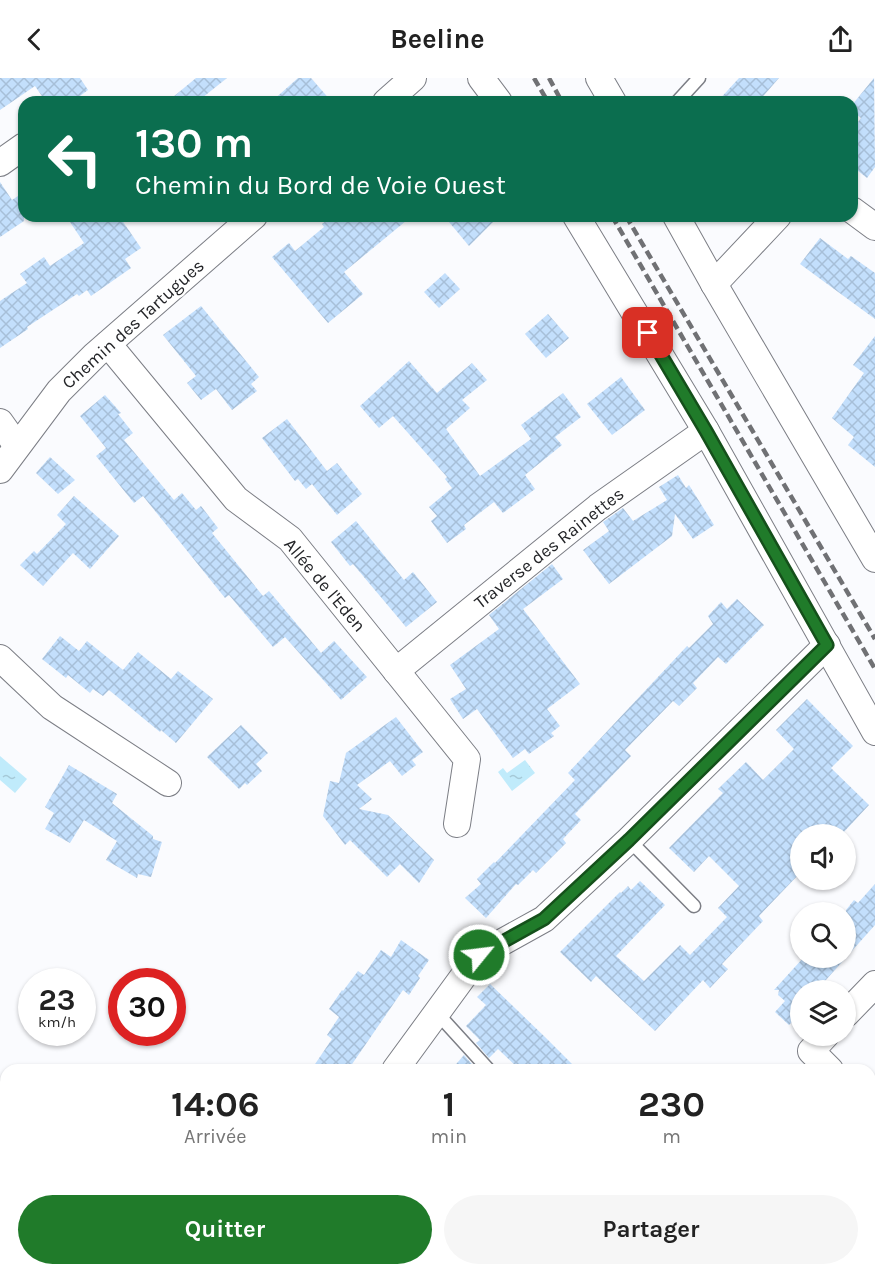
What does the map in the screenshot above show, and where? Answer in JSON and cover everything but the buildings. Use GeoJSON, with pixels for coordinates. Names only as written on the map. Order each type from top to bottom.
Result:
{"type":"FeatureCollection","features":[{"type":"Feature","properties":{"kind":"street"},"geometry":{"type":"LineString","coordinates":[[393,96],[413,78]]}},
{"type":"Feature","properties":{"kind":"street"},"geometry":{"type":"LineString","coordinates":[[481,78],[494,96]]}},
{"type":"Feature","properties":{"kind":"street"},"geometry":{"type":"LineString","coordinates":[[599,78],[610,96]]}},
{"type":"Feature","properties":{"kind":"street"},"geometry":{"type":"LineString","coordinates":[[0,163],[18,150]]}},
{"type":"Feature","properties":{"kind":"street"},"geometry":{"type":"LineString","coordinates":[[858,214],[875,227]]}},
{"type":"Feature","properties":{"kind":"street","name":"Chemin des Tartugues"},"geometry":{"type":"LineString","coordinates":[[0,470],[59,391],[108,344],[247,222]]}},
{"type":"Feature","properties":{"kind":"street"},"geometry":{"type":"LineString","coordinates":[[580,222],[706,431],[875,732]]}},
{"type":"Feature","properties":{"kind":"street"},"geometry":{"type":"LineString","coordinates":[[679,222],[875,559]]}},
{"type":"Feature","properties":{"kind":"street"},"geometry":{"type":"LineString","coordinates":[[714,284],[772,222]]}},
{"type":"Feature","properties":{"kind":"street","name":"Allée de l'Eden"},"geometry":{"type":"LineString","coordinates":[[108,344],[236,499],[290,539],[467,759],[457,824]]}},
{"type":"Feature","properties":{"kind":"street"},"geometry":{"type":"LineString","coordinates":[[0,422],[17,446]]}},
{"type":"Feature","properties":{"kind":"street","name":"Traverse des Rainettes"},"geometry":{"type":"LineString","coordinates":[[396,671],[598,507],[706,431]]}},
{"type":"Feature","properties":{"kind":"street"},"geometry":{"type":"LineString","coordinates":[[399,1064],[479,955],[544,919],[629,840],[827,645]]}},
{"type":"Feature","properties":{"kind":"street"},"geometry":{"type":"LineString","coordinates":[[0,658],[52,707],[168,783]]}},
{"type":"Feature","properties":{"kind":"street"},"geometry":{"type":"LineString","coordinates":[[856,1004],[875,984]]}},
{"type":"Feature","properties":{"kind":"street"},"geometry":{"type":"LineString","coordinates":[[820,1046],[828,1064]]}},
{"type":"Feature","properties":{"kind":"lane"},"geometry":{"type":"LineString","coordinates":[[682,96],[699,78]]}},
{"type":"Feature","properties":{"kind":"lane"},"geometry":{"type":"LineString","coordinates":[[629,840],[694,906]]}},
{"type":"Feature","properties":{"kind":"lane"},"geometry":{"type":"LineString","coordinates":[[437,1013],[484,1064]]}},
{"type":"Feature","properties":{"kind":"water"},"geometry":{"type":"Polygon","coordinates":[[[0,756],[27,779],[15,793],[0,780],[0,756]]]}},
{"type":"Feature","properties":{"kind":"water"},"geometry":{"type":"Polygon","coordinates":[[[525,760],[535,773],[512,791],[498,772],[503,768],[507,773],[525,760]]]}},
{"type":"Feature","properties":{"kind":"railway"},"geometry":{"type":"LineString","coordinates":[[534,78],[544,96]]}},
{"type":"Feature","properties":{"kind":"railway"},"geometry":{"type":"LineString","coordinates":[[549,78],[559,96]]}},
{"type":"Feature","properties":{"kind":"railway"},"geometry":{"type":"LineString","coordinates":[[615,222],[875,669]]}},
{"type":"Feature","properties":{"kind":"railway"},"geometry":{"type":"LineString","coordinates":[[630,222],[875,639]]}},
{"type":"Feature","properties":{"kind":"route"},"geometry":{"type":"LineString","coordinates":[[479,955],[544,919],[629,840],[827,645],[648,333]]}}]}
